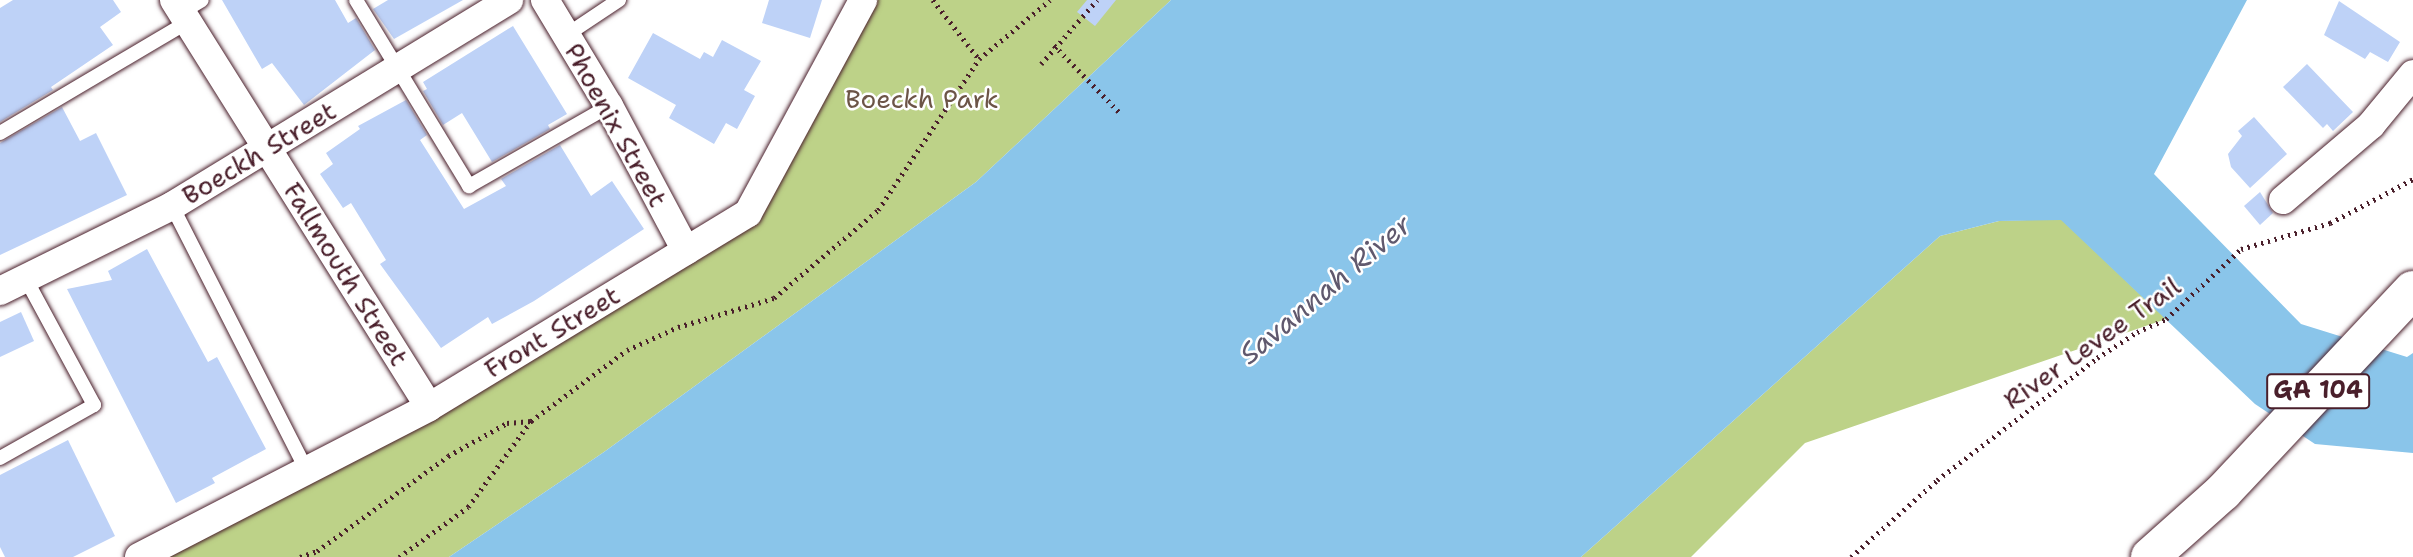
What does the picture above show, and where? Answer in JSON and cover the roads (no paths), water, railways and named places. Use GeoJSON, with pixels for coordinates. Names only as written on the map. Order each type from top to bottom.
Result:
{"type":"FeatureCollection","features":[{"type":"Feature","properties":{"kind":"main road","name":"GA 104"},"geometry":{"type":"LineString","coordinates":[[2150,557],[2223,492],[2413,290]]}},
{"type":"Feature","properties":{"kind":"street","name":"Boeckh Street"},"geometry":{"type":"LineString","coordinates":[[0,291],[172,205],[397,71],[509,0]]}},
{"type":"Feature","properties":{"kind":"street","name":"Phoenix Street"},"geometry":{"type":"LineString","coordinates":[[545,0],[608,106],[686,250]]}},
{"type":"Feature","properties":{"kind":"street","name":"Front Street"},"geometry":{"type":"LineString","coordinates":[[139,557],[306,468],[429,407],[748,213],[863,0]]}},
{"type":"Feature","properties":{"kind":"street","name":"Fallmouth Street"},"geometry":{"type":"LineString","coordinates":[[186,9],[267,147],[429,407]]}},
{"type":"Feature","properties":{"kind":"street"},"geometry":{"type":"LineString","coordinates":[[2283,200],[2371,125],[2413,74]]}},
{"type":"Feature","properties":{"kind":"lane"},"geometry":{"type":"LineString","coordinates":[[356,0],[469,186],[608,106]]}},
{"type":"Feature","properties":{"kind":"lane"},"geometry":{"type":"LineString","coordinates":[[565,36],[620,0]]}},
{"type":"Feature","properties":{"kind":"lane"},"geometry":{"type":"LineString","coordinates":[[0,133],[186,9]]}},
{"type":"Feature","properties":{"kind":"lane"},"geometry":{"type":"LineString","coordinates":[[172,205],[306,468]]}},
{"type":"Feature","properties":{"kind":"lane"},"geometry":{"type":"LineString","coordinates":[[0,458],[94,405],[26,279]]}},
{"type":"Feature","properties":{"kind":"water","name":"Savannah River"},"geometry":{"type":"Polygon","coordinates":[[[1171,0],[2247,0],[2154,174],[2301,324],[2407,357],[2413,353],[2413,453],[2315,444],[2255,404],[2061,220],[1999,221],[1940,236],[1581,557],[449,557],[604,452],[976,182],[1171,0]]]}},
{"type":"Feature","properties":{"kind":"park label","name":"Boeckh Park"},"geometry":{"type":"Point","coordinates":[922,99]}}]}
